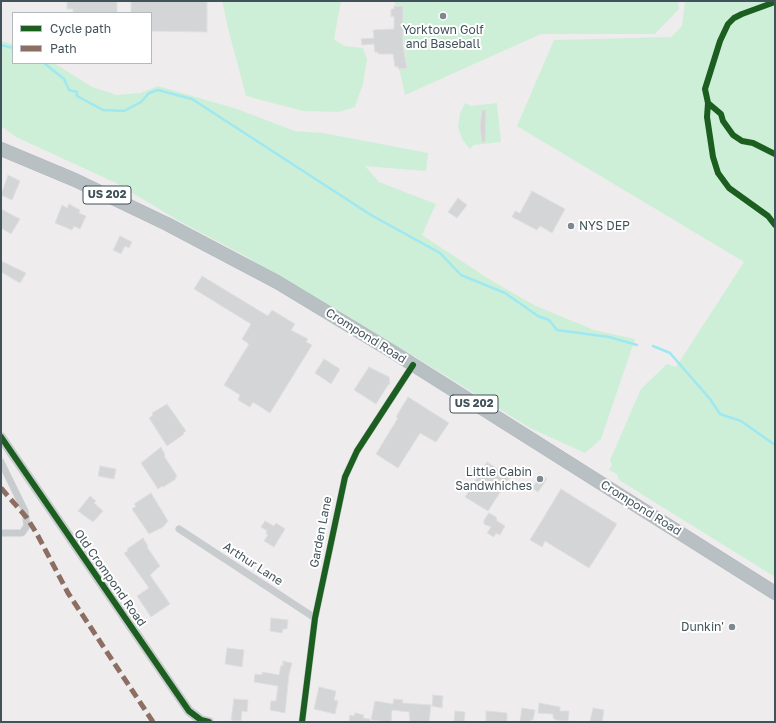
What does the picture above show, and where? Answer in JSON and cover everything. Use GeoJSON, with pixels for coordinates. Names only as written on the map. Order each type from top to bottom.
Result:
{"type":"FeatureCollection","features":[{"type":"Feature","properties":{"kind":"highway","name":"Crompond Road"},"geometry":{"type":"LineString","coordinates":[[1,149],[75,180],[212,247],[300,295],[775,593]]}},
{"type":"Feature","properties":{"kind":"street","name":"Garden Lane"},"geometry":{"type":"LineString","coordinates":[[302,722],[315,618],[345,477],[357,451],[413,365]]}},
{"type":"Feature","properties":{"kind":"street","name":"Old Crompond Road"},"geometry":{"type":"LineString","coordinates":[[1,437],[189,711],[201,720],[209,722]]}},
{"type":"Feature","properties":{"kind":"street"},"geometry":{"type":"LineString","coordinates":[[1,462],[25,511],[27,526],[22,533],[1,533]]}},
{"type":"Feature","properties":{"kind":"street","name":"Arthur Lane"},"geometry":{"type":"LineString","coordinates":[[179,529],[315,618]]}},
{"type":"Feature","properties":{"kind":"green space"},"geometry":{"type":"Polygon","coordinates":[[[222,1],[341,1],[334,39],[344,46],[363,48],[367,59],[363,84],[355,107],[339,112],[303,111],[246,96],[222,1]]]}},
{"type":"Feature","properties":{"kind":"green space"},"geometry":{"type":"Polygon","coordinates":[[[395,1],[678,1],[679,9],[655,34],[541,34],[405,95],[399,68],[407,66],[404,45],[403,5],[395,5],[395,1]]]}},
{"type":"Feature","properties":{"kind":"green space"},"geometry":{"type":"Polygon","coordinates":[[[685,1],[775,1],[775,577],[619,480],[617,474],[609,470],[612,465],[610,460],[641,389],[667,364],[676,367],[744,262],[517,126],[554,40],[671,37],[682,26],[685,1]]]}},
{"type":"Feature","properties":{"kind":"green space"},"geometry":{"type":"Polygon","coordinates":[[[1,41],[12,44],[12,64],[56,64],[92,87],[117,95],[140,93],[158,86],[237,109],[295,131],[323,133],[428,153],[426,171],[365,166],[379,182],[436,204],[422,235],[492,281],[536,306],[594,330],[635,339],[601,439],[585,453],[530,428],[417,358],[245,256],[179,221],[116,183],[16,137],[1,126],[1,41]]]}},
{"type":"Feature","properties":{"kind":"green space"},"geometry":{"type":"Polygon","coordinates":[[[465,103],[471,106],[497,103],[501,142],[474,145],[470,149],[462,139],[458,127],[460,113],[465,103]]]}},
{"type":"Feature","properties":{"kind":"building"},"geometry":{"type":"Polygon","coordinates":[[[67,1],[117,1],[117,12],[73,12],[73,9],[67,9],[67,1]]]}},
{"type":"Feature","properties":{"kind":"building"},"geometry":{"type":"Polygon","coordinates":[[[131,1],[207,1],[207,32],[152,31],[152,12],[131,12],[131,1]]]}},
{"type":"Feature","properties":{"kind":"building"},"geometry":{"type":"Polygon","coordinates":[[[394,6],[403,6],[403,46],[407,68],[398,69],[398,66],[395,67],[393,54],[378,54],[378,52],[375,52],[374,44],[362,45],[361,39],[374,38],[373,30],[394,29],[394,16],[391,17],[391,9],[394,9],[394,6]]]}},
{"type":"Feature","properties":{"kind":"building"},"geometry":{"type":"Polygon","coordinates":[[[482,110],[486,110],[485,142],[482,142],[480,126],[482,110]]]}},
{"type":"Feature","properties":{"kind":"building"},"geometry":{"type":"Polygon","coordinates":[[[8,175],[20,181],[12,200],[1,195],[8,175]]]}},
{"type":"Feature","properties":{"kind":"building"},"geometry":{"type":"Polygon","coordinates":[[[532,191],[565,209],[552,233],[540,226],[537,230],[512,217],[515,211],[520,213],[532,191]]]}},
{"type":"Feature","properties":{"kind":"building"},"geometry":{"type":"Polygon","coordinates":[[[458,198],[467,205],[457,218],[448,212],[458,198]]]}},
{"type":"Feature","properties":{"kind":"building"},"geometry":{"type":"Polygon","coordinates":[[[69,204],[80,210],[79,213],[86,216],[80,229],[74,226],[72,230],[55,223],[62,205],[67,208],[69,204]]]}},
{"type":"Feature","properties":{"kind":"building"},"geometry":{"type":"Polygon","coordinates":[[[1,209],[20,219],[11,234],[1,228],[1,209]]]}},
{"type":"Feature","properties":{"kind":"building"},"geometry":{"type":"Polygon","coordinates":[[[120,236],[132,242],[129,248],[125,246],[121,254],[113,250],[120,236]]]}},
{"type":"Feature","properties":{"kind":"building"},"geometry":{"type":"Polygon","coordinates":[[[1,261],[26,273],[20,283],[1,272],[1,261]]]}},
{"type":"Feature","properties":{"kind":"building"},"geometry":{"type":"Polygon","coordinates":[[[202,276],[268,316],[272,310],[295,324],[291,330],[308,339],[306,342],[312,345],[270,413],[253,402],[250,407],[238,400],[240,395],[224,385],[249,344],[242,339],[251,324],[194,289],[202,276]]]}},
{"type":"Feature","properties":{"kind":"building"},"geometry":{"type":"Polygon","coordinates":[[[324,359],[340,369],[331,384],[315,373],[324,359]]]}},
{"type":"Feature","properties":{"kind":"building"},"geometry":{"type":"Polygon","coordinates":[[[369,367],[389,377],[390,384],[376,404],[354,390],[369,367]]]}},
{"type":"Feature","properties":{"kind":"building"},"geometry":{"type":"Polygon","coordinates":[[[408,397],[449,423],[436,442],[420,433],[398,468],[376,454],[398,418],[396,417],[408,397]]]}},
{"type":"Feature","properties":{"kind":"building"},"geometry":{"type":"Polygon","coordinates":[[[167,404],[186,431],[167,446],[149,418],[153,415],[152,413],[167,404]]]}},
{"type":"Feature","properties":{"kind":"building"},"geometry":{"type":"Polygon","coordinates":[[[161,447],[165,455],[164,456],[177,476],[175,478],[176,479],[158,489],[141,463],[161,447]]]}},
{"type":"Feature","properties":{"kind":"building"},"geometry":{"type":"Polygon","coordinates":[[[487,462],[510,477],[488,511],[465,497],[487,462]]]}},
{"type":"Feature","properties":{"kind":"building"},"geometry":{"type":"Polygon","coordinates":[[[100,466],[116,469],[114,479],[98,476],[100,466]]]}},
{"type":"Feature","properties":{"kind":"building"},"geometry":{"type":"Polygon","coordinates":[[[539,473],[547,479],[538,492],[532,488],[537,481],[535,479],[539,473]]]}},
{"type":"Feature","properties":{"kind":"building"},"geometry":{"type":"Polygon","coordinates":[[[561,489],[617,524],[589,568],[545,541],[542,547],[530,540],[561,489]]]}},
{"type":"Feature","properties":{"kind":"building"},"geometry":{"type":"Polygon","coordinates":[[[151,493],[168,521],[163,527],[149,534],[132,509],[136,506],[134,504],[151,493]]]}},
{"type":"Feature","properties":{"kind":"building"},"geometry":{"type":"Polygon","coordinates":[[[90,496],[96,501],[94,503],[103,511],[93,522],[78,511],[90,496]]]}},
{"type":"Feature","properties":{"kind":"building"},"geometry":{"type":"Polygon","coordinates":[[[489,513],[496,517],[497,521],[505,526],[500,535],[496,533],[494,537],[487,533],[491,527],[484,524],[484,520],[489,513]]]}},
{"type":"Feature","properties":{"kind":"building"},"geometry":{"type":"Polygon","coordinates":[[[265,521],[274,526],[276,523],[285,529],[274,547],[264,541],[268,535],[266,534],[267,531],[261,527],[265,521]]]}},
{"type":"Feature","properties":{"kind":"building"},"geometry":{"type":"Polygon","coordinates":[[[143,538],[148,546],[147,547],[160,566],[150,575],[170,604],[151,617],[137,596],[149,588],[124,553],[128,551],[127,549],[143,538]]]}},
{"type":"Feature","properties":{"kind":"building"},"geometry":{"type":"Polygon","coordinates":[[[271,618],[288,620],[287,629],[283,629],[282,633],[270,631],[271,618]]]}},
{"type":"Feature","properties":{"kind":"building"},"geometry":{"type":"Polygon","coordinates":[[[227,648],[244,650],[242,667],[225,664],[227,648]]]}},
{"type":"Feature","properties":{"kind":"building"},"geometry":{"type":"Polygon","coordinates":[[[283,661],[292,663],[289,674],[285,713],[270,710],[271,701],[276,701],[278,686],[254,682],[255,674],[262,675],[262,672],[279,675],[281,665],[283,666],[283,661]]]}},
{"type":"Feature","properties":{"kind":"building"},"geometry":{"type":"Polygon","coordinates":[[[319,687],[336,691],[334,700],[338,701],[335,714],[314,709],[319,687]]]}},
{"type":"Feature","properties":{"kind":"building"},"geometry":{"type":"Polygon","coordinates":[[[433,695],[443,696],[442,708],[432,706],[433,695]]]}},
{"type":"Feature","properties":{"kind":"building"},"geometry":{"type":"Polygon","coordinates":[[[234,699],[248,700],[247,712],[242,711],[241,721],[231,720],[234,699]]]}},
{"type":"Feature","properties":{"kind":"building"},"geometry":{"type":"Polygon","coordinates":[[[394,699],[403,700],[402,703],[431,705],[429,722],[410,722],[409,712],[392,710],[391,722],[371,720],[375,701],[393,704],[394,699]]]}},
{"type":"Feature","properties":{"kind":"building"},"geometry":{"type":"Polygon","coordinates":[[[539,703],[560,707],[560,711],[569,711],[568,721],[556,720],[553,718],[553,714],[538,713],[539,703]]]}},
{"type":"Feature","properties":{"kind":"building"},"geometry":{"type":"Polygon","coordinates":[[[522,708],[535,710],[533,720],[530,720],[530,722],[520,722],[522,708]]]}},
{"type":"Feature","properties":{"kind":"building"},"geometry":{"type":"Polygon","coordinates":[[[593,708],[604,710],[602,722],[590,722],[593,708]]]}},
{"type":"Feature","properties":{"kind":"building"},"geometry":{"type":"Polygon","coordinates":[[[455,711],[465,712],[464,722],[454,722],[455,711]]]}},
{"type":"Feature","properties":{"kind":"building"},"geometry":{"type":"Polygon","coordinates":[[[486,711],[507,713],[507,722],[486,722],[486,711]]]}},
{"type":"Feature","properties":{"kind":"building"},"geometry":{"type":"Polygon","coordinates":[[[355,713],[364,715],[363,718],[370,719],[370,722],[349,721],[350,715],[354,716],[355,713]]]}},
{"type":"Feature","properties":{"kind":"waterway"},"geometry":{"type":"LineString","coordinates":[[1,45],[12,48]]}},
{"type":"Feature","properties":{"kind":"waterway"},"geometry":{"type":"LineString","coordinates":[[45,64],[64,79],[69,90],[77,92],[77,96],[103,110],[124,111],[141,102],[149,93],[158,90],[192,99],[371,215],[440,253],[461,275],[505,293],[538,316],[549,320],[557,330],[609,337],[637,345]]}},
{"type":"Feature","properties":{"kind":"waterway"},"geometry":{"type":"LineString","coordinates":[[653,346],[670,353],[710,399],[720,414],[741,421],[775,445]]}},
{"type":"Feature","properties":{"kind":"marked path"},"geometry":{"type":"LineString","coordinates":[[1,488],[27,518],[68,593],[153,722]]}},
{"type":"Feature","properties":{"kind":"cycle path"},"geometry":{"type":"LineString","coordinates":[[775,2],[742,14],[734,18],[728,24],[720,41],[705,89],[708,103],[707,117],[713,157],[718,173],[729,188],[768,216],[775,225]]}},
{"type":"Feature","properties":{"kind":"cycle path"},"geometry":{"type":"LineString","coordinates":[[708,103],[721,114],[723,121],[733,135],[742,141],[753,143],[775,154]]}},
{"type":"Feature","properties":{"kind":"cycle path"},"geometry":{"type":"LineString","coordinates":[[302,722],[315,618],[345,477],[357,451],[413,365]]}},
{"type":"Feature","properties":{"kind":"cycle path"},"geometry":{"type":"LineString","coordinates":[[1,437],[189,711],[201,720],[209,722]]}},
{"type":"Feature","properties":{"kind":"place","name":"Yorktown Golf and Baseball"},"geometry":{"type":"Point","coordinates":[443,16]}},
{"type":"Feature","properties":{"kind":"place","name":"NYS DEP"},"geometry":{"type":"Point","coordinates":[571,226]}},
{"type":"Feature","properties":{"kind":"place","name":"Little Cabin Sandwhiches"},"geometry":{"type":"Point","coordinates":[540,479]}},
{"type":"Feature","properties":{"kind":"place","name":"Dunkin'"},"geometry":{"type":"Point","coordinates":[732,627]}}]}
